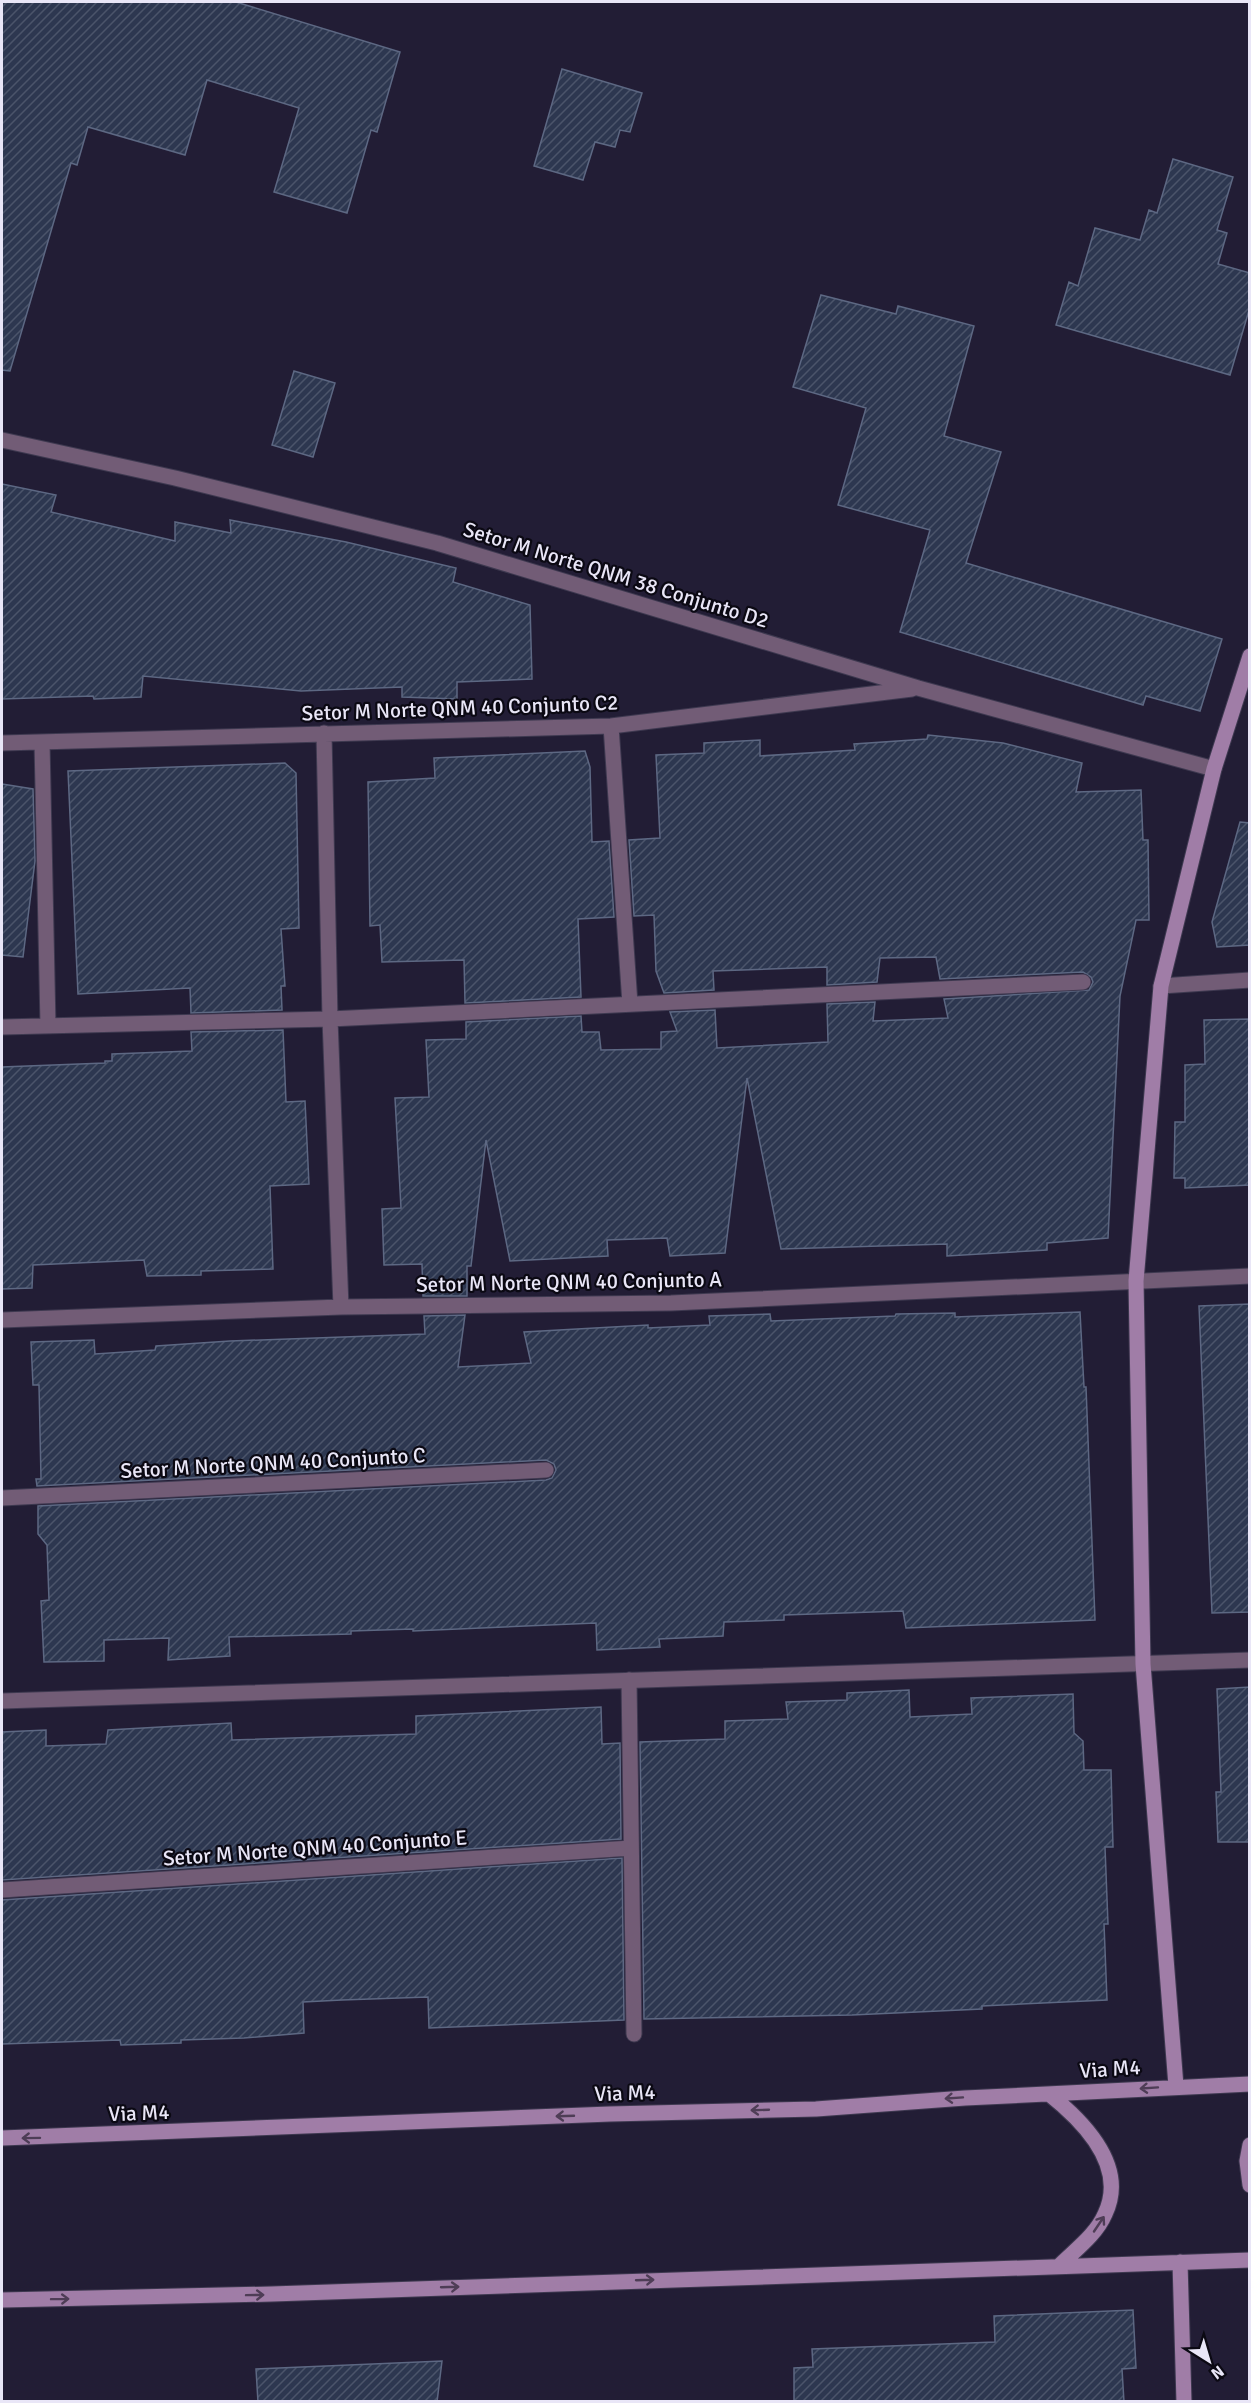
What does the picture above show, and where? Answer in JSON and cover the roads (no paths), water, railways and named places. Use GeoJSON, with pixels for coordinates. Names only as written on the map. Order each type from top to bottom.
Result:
{"type":"FeatureCollection","features":[{"type":"Feature","properties":{"kind":"main road"},"geometry":{"type":"LineString","coordinates":[[1176,2086],[1143,1664],[1136,1281],[1161,986],[1214,769],[1250,656]]}},
{"type":"Feature","properties":{"kind":"main road","name":"Via M4"},"geometry":{"type":"LineString","coordinates":[[2,2138],[610,2114],[816,2109],[965,2098],[1250,2084]]}},
{"type":"Feature","properties":{"kind":"main road"},"geometry":{"type":"LineString","coordinates":[[1049,2094],[1077,2116],[1101,2148],[1112,2182],[1106,2213],[1093,2233],[1059,2266]]}},
{"type":"Feature","properties":{"kind":"main road"},"geometry":{"type":"LineString","coordinates":[[1250,2145],[1247,2161],[1250,2185]]}},
{"type":"Feature","properties":{"kind":"main road"},"geometry":{"type":"LineString","coordinates":[[2,2300],[272,2294],[1250,2260]]}},
{"type":"Feature","properties":{"kind":"main road"},"geometry":{"type":"LineString","coordinates":[[1180,2262],[1184,2402]]}},
{"type":"Feature","properties":{"kind":"street","name":"Setor M Norte QNM 38 Conjunto D2"},"geometry":{"type":"LineString","coordinates":[[2,440],[175,478],[437,543],[918,688],[1214,769]]}},
{"type":"Feature","properties":{"kind":"street","name":"Setor M Norte QNM 40 Conjunto C2"},"geometry":{"type":"LineString","coordinates":[[2,743],[611,726],[918,688]]}},
{"type":"Feature","properties":{"kind":"street"},"geometry":{"type":"LineString","coordinates":[[611,726],[630,1004]]}},
{"type":"Feature","properties":{"kind":"street"},"geometry":{"type":"LineString","coordinates":[[324,733],[330,1018],[341,1307]]}},
{"type":"Feature","properties":{"kind":"street"},"geometry":{"type":"LineString","coordinates":[[42,742],[48,1026]]}},
{"type":"Feature","properties":{"kind":"street"},"geometry":{"type":"LineString","coordinates":[[1161,986],[1250,980]]}},
{"type":"Feature","properties":{"kind":"street"},"geometry":{"type":"LineString","coordinates":[[2,1027],[330,1018],[1083,982]]}},
{"type":"Feature","properties":{"kind":"street","name":"Setor M Norte QNM 40 Conjunto A"},"geometry":{"type":"LineString","coordinates":[[2,1320],[341,1307],[671,1303],[1250,1276]]}},
{"type":"Feature","properties":{"kind":"street","name":"Setor M Norte QNM 40 Conjunto C"},"geometry":{"type":"LineString","coordinates":[[2,1498],[546,1470]]}},
{"type":"Feature","properties":{"kind":"street"},"geometry":{"type":"LineString","coordinates":[[2,1701],[1250,1660]]}},
{"type":"Feature","properties":{"kind":"street"},"geometry":{"type":"LineString","coordinates":[[629,1680],[634,2034]]}},
{"type":"Feature","properties":{"kind":"street","name":"Setor M Norte QNM 40 Conjunto E"},"geometry":{"type":"LineString","coordinates":[[2,1890],[631,1848]]}}]}
